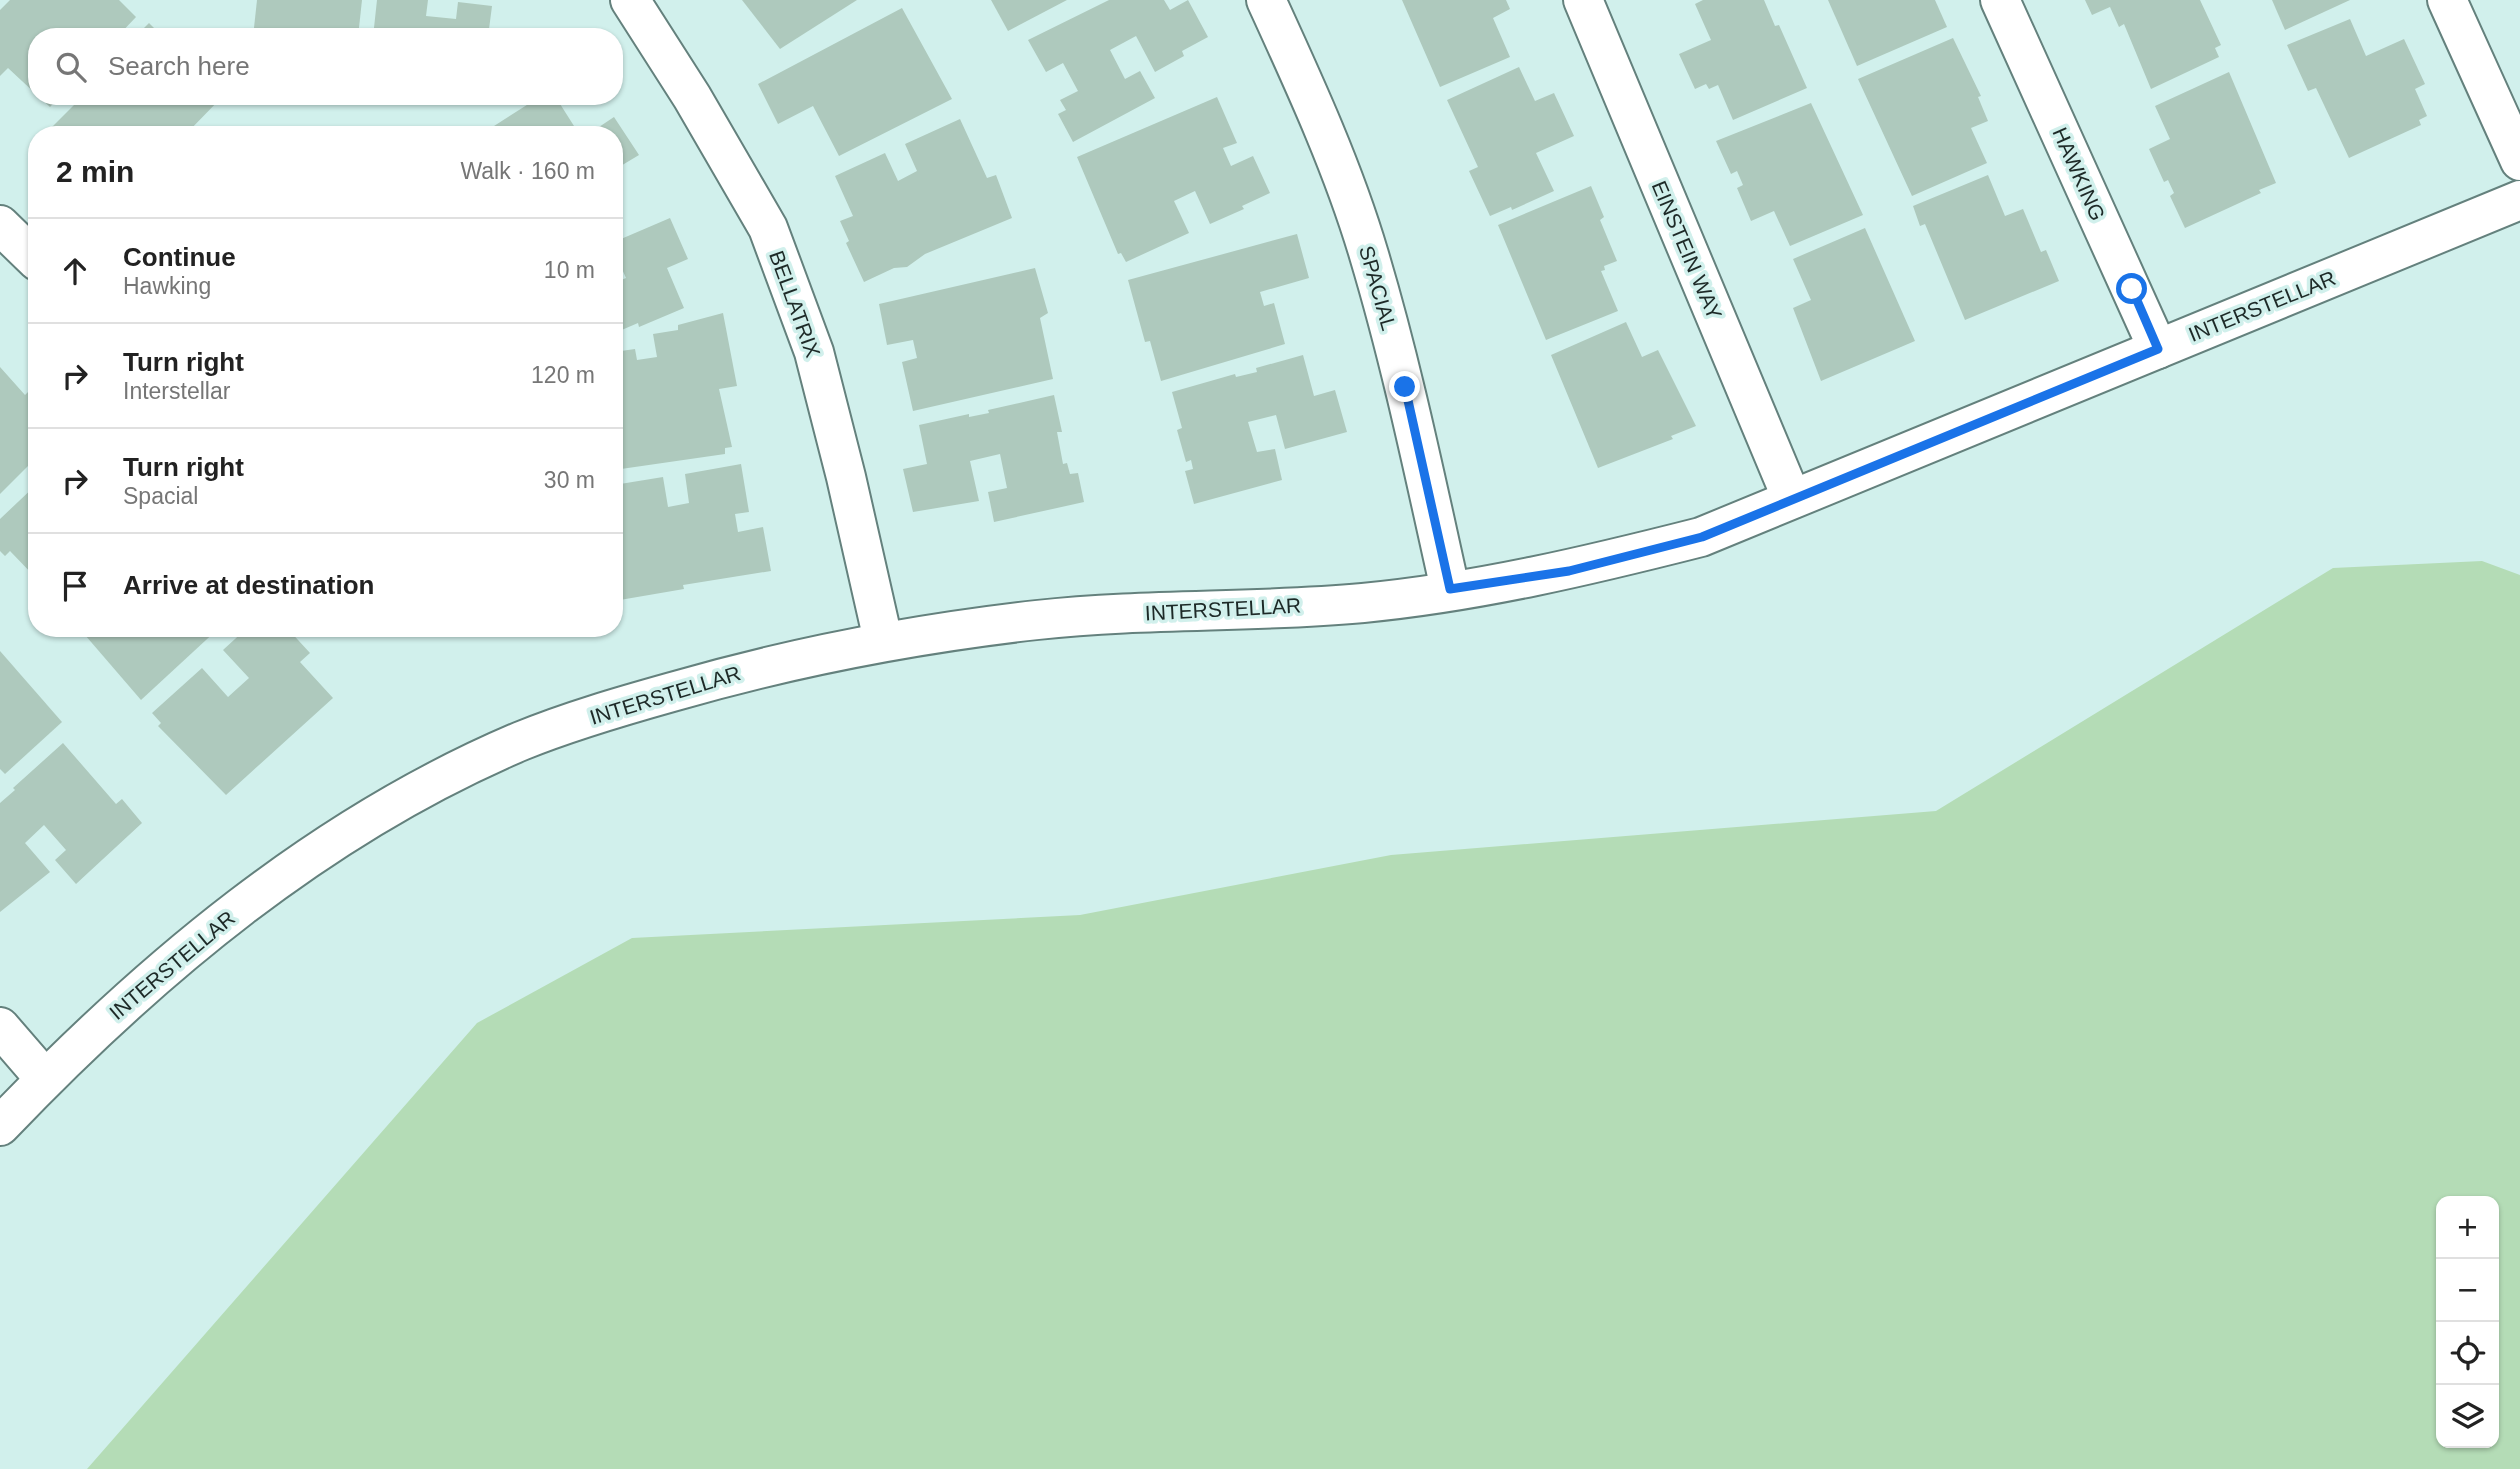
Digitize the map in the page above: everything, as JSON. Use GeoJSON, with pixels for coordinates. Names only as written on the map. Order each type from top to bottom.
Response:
{"type":"FeatureCollection","features":[{"type":"Feature","properties":{"kind":"street","name":"BELLATRIX"},"geometry":{"type":"LineString","coordinates":[[630,0],[692,97],[768,228],[814,352],[883,640]]}},
{"type":"Feature","properties":{"kind":"street","name":"SPACIAL"},"geometry":{"type":"LineString","coordinates":[[1266,0],[1320,119],[1369,253],[1405,387],[1450,589]]}},
{"type":"Feature","properties":{"kind":"street","name":"EINSTEIN WAY"},"geometry":{"type":"LineString","coordinates":[[1583,0],[1791,499]]}},
{"type":"Feature","properties":{"kind":"street","name":"HAWKING"},"geometry":{"type":"LineString","coordinates":[[2000,0],[2158,349]]}},
{"type":"Feature","properties":{"kind":"street"},"geometry":{"type":"LineString","coordinates":[[2447,0],[2520,161]]}},
{"type":"Feature","properties":{"kind":"street","name":"INTERSTELLAR"},"geometry":{"type":"LineString","coordinates":[[0,1126],[180,953],[284,875],[413,795],[522,741],[628,704],[763,666],[883,640],[1043,619],[1189,609],[1363,603],[1569,571],[1702,537],[2520,200]]}},
{"type":"Feature","properties":{"kind":"street"},"geometry":{"type":"LineString","coordinates":[[0,225],[28,252]]}},
{"type":"Feature","properties":{"kind":"street"},"geometry":{"type":"LineString","coordinates":[[0,1027],[46,1079]]}},
{"type":"Feature","properties":{"kind":"green space"},"geometry":{"type":"Polygon","coordinates":[[[2482,561],[2520,575],[2520,1469],[87,1469],[477,1023],[632,938],[1080,915],[1391,855],[1936,811],[2333,568],[2482,561]]]}},
{"type":"Feature","properties":{"kind":"building"},"geometry":{"type":"Polygon","coordinates":[[[10,0],[119,0],[136,17],[126,28],[28,28],[28,87],[8,68],[0,76],[0,10],[10,0]]]}},
{"type":"Feature","properties":{"kind":"building"},"geometry":{"type":"Polygon","coordinates":[[[257,0],[362,0],[359,28],[254,28],[257,0]]]}},
{"type":"Feature","properties":{"kind":"building"},"geometry":{"type":"Polygon","coordinates":[[[377,0],[428,0],[426,16],[456,19],[458,2],[492,6],[489,28],[374,28],[377,0]]]}},
{"type":"Feature","properties":{"kind":"building"},"geometry":{"type":"Polygon","coordinates":[[[742,0],[857,0],[780,49],[742,0]]]}},
{"type":"Feature","properties":{"kind":"building"},"geometry":{"type":"Polygon","coordinates":[[[991,0],[1067,0],[1008,31],[991,0]]]}},
{"type":"Feature","properties":{"kind":"building"},"geometry":{"type":"Polygon","coordinates":[[[1109,0],[1164,0],[1170,10],[1188,0],[1208,37],[1182,51],[1184,56],[1155,72],[1136,36],[1110,50],[1125,79],[1140,71],[1155,98],[1073,142],[1058,114],[1066,110],[1060,100],[1078,91],[1063,63],[1046,72],[1028,40],[1109,0]]]}},
{"type":"Feature","properties":{"kind":"building"},"geometry":{"type":"Polygon","coordinates":[[[1402,0],[1506,0],[1510,9],[1493,18],[1510,57],[1440,87],[1402,0]]]}},
{"type":"Feature","properties":{"kind":"building"},"geometry":{"type":"Polygon","coordinates":[[[1703,0],[1764,0],[1775,26],[1779,25],[1807,88],[1733,120],[1718,85],[1709,89],[1706,84],[1695,89],[1679,54],[1711,40],[1695,4],[1703,0]]]}},
{"type":"Feature","properties":{"kind":"building"},"geometry":{"type":"Polygon","coordinates":[[[1828,0],[1935,0],[1947,27],[1857,66],[1828,0]]]}},
{"type":"Feature","properties":{"kind":"building"},"geometry":{"type":"Polygon","coordinates":[[[2085,0],[2200,0],[2221,45],[2215,48],[2219,57],[2151,89],[2124,24],[2119,27],[2110,7],[2092,15],[2085,0]]]}},
{"type":"Feature","properties":{"kind":"building"},"geometry":{"type":"Polygon","coordinates":[[[2272,0],[2350,0],[2285,30],[2272,0]]]}},
{"type":"Feature","properties":{"kind":"building"},"geometry":{"type":"Polygon","coordinates":[[[902,8],[952,99],[839,156],[813,106],[778,124],[758,84],[902,8]]]}},
{"type":"Feature","properties":{"kind":"building"},"geometry":{"type":"Polygon","coordinates":[[[2350,19],[2366,56],[2404,39],[2425,84],[2415,89],[2427,116],[2419,120],[2421,125],[2349,158],[2316,88],[2308,91],[2287,45],[2350,19]]]}},
{"type":"Feature","properties":{"kind":"building"},"geometry":{"type":"Polygon","coordinates":[[[1953,38],[1981,96],[1978,97],[1988,121],[1971,128],[1987,163],[1912,196],[1858,79],[1953,38]]]}},
{"type":"Feature","properties":{"kind":"building"},"geometry":{"type":"Polygon","coordinates":[[[1519,67],[1535,101],[1554,93],[1574,136],[1536,153],[1554,191],[1512,210],[1511,207],[1490,216],[1469,171],[1478,167],[1447,100],[1519,67]]]}},
{"type":"Feature","properties":{"kind":"building"},"geometry":{"type":"Polygon","coordinates":[[[2229,72],[2276,183],[2259,190],[2261,193],[2185,228],[2170,196],[2174,193],[2168,180],[2164,182],[2149,149],[2170,139],[2155,106],[2229,72]]]}},
{"type":"Feature","properties":{"kind":"building"},"geometry":{"type":"Polygon","coordinates":[[[1217,97],[1237,143],[1223,148],[1231,166],[1253,156],[1270,193],[1242,206],[1244,209],[1210,224],[1195,191],[1174,201],[1189,233],[1126,262],[1121,253],[1118,254],[1077,157],[1217,97]]]}},
{"type":"Feature","properties":{"kind":"building"},"geometry":{"type":"Polygon","coordinates":[[[1811,103],[1863,215],[1790,246],[1774,211],[1751,221],[1737,188],[1743,185],[1737,171],[1731,174],[1716,141],[1811,103]]]}},
{"type":"Feature","properties":{"kind":"building"},"geometry":{"type":"Polygon","coordinates":[[[74,105],[214,105],[194,126],[53,126],[74,105]]]}},
{"type":"Feature","properties":{"kind":"building"},"geometry":{"type":"Polygon","coordinates":[[[527,105],[561,105],[574,126],[494,126],[527,105]]]}},
{"type":"Feature","properties":{"kind":"building"},"geometry":{"type":"Polygon","coordinates":[[[614,117],[620,126],[600,126],[614,117]]]}},
{"type":"Feature","properties":{"kind":"building"},"geometry":{"type":"Polygon","coordinates":[[[960,119],[987,178],[996,175],[1012,218],[925,254],[907,267],[894,268],[864,282],[846,243],[849,241],[840,221],[853,216],[835,176],[885,153],[898,181],[917,171],[905,144],[960,119]]]}},
{"type":"Feature","properties":{"kind":"building"},"geometry":{"type":"Polygon","coordinates":[[[623,131],[639,155],[623,165],[623,131]]]}},
{"type":"Feature","properties":{"kind":"building"},"geometry":{"type":"Polygon","coordinates":[[[1988,175],[2005,216],[2023,209],[2041,252],[2046,250],[2059,281],[1965,320],[1925,224],[1920,226],[1913,206],[1988,175]]]}},
{"type":"Feature","properties":{"kind":"building"},"geometry":{"type":"Polygon","coordinates":[[[1591,186],[1604,217],[1600,220],[1617,261],[1604,266],[1605,270],[1601,271],[1618,311],[1546,340],[1498,225],[1591,186]]]}},
{"type":"Feature","properties":{"kind":"building"},"geometry":{"type":"Polygon","coordinates":[[[670,218],[688,259],[667,268],[684,308],[639,327],[638,323],[623,329],[623,279],[626,278],[623,271],[623,238],[670,218]]]}},
{"type":"Feature","properties":{"kind":"building"},"geometry":{"type":"Polygon","coordinates":[[[1865,228],[1915,341],[1821,381],[1793,308],[1811,300],[1793,259],[1865,228]]]}},
{"type":"Feature","properties":{"kind":"building"},"geometry":{"type":"Polygon","coordinates":[[[1297,234],[1309,278],[1260,292],[1264,306],[1274,303],[1285,344],[1161,381],[1150,341],[1145,342],[1128,280],[1297,234]]]}},
{"type":"Feature","properties":{"kind":"building"},"geometry":{"type":"Polygon","coordinates":[[[1035,268],[1048,313],[1040,318],[1053,379],[913,411],[902,362],[917,358],[913,340],[887,345],[879,304],[1035,268]]]}},
{"type":"Feature","properties":{"kind":"building"},"geometry":{"type":"Polygon","coordinates":[[[723,313],[737,386],[719,389],[732,447],[725,448],[725,454],[623,469],[623,351],[635,349],[637,360],[657,357],[653,334],[678,330],[678,325],[723,313]]]}},
{"type":"Feature","properties":{"kind":"building"},"geometry":{"type":"Polygon","coordinates":[[[1626,322],[1642,357],[1658,350],[1696,426],[1671,436],[1673,439],[1598,468],[1551,355],[1626,322]]]}},
{"type":"Feature","properties":{"kind":"building"},"geometry":{"type":"Polygon","coordinates":[[[1303,355],[1314,396],[1335,390],[1347,432],[1285,449],[1276,415],[1248,422],[1257,452],[1275,449],[1282,480],[1194,504],[1185,471],[1193,469],[1191,460],[1186,462],[1177,430],[1182,428],[1172,392],[1235,374],[1236,377],[1257,372],[1256,368],[1303,355]]]}},
{"type":"Feature","properties":{"kind":"building"},"geometry":{"type":"Polygon","coordinates":[[[0,367],[25,395],[28,392],[28,466],[0,494],[0,367]]]}},
{"type":"Feature","properties":{"kind":"building"},"geometry":{"type":"Polygon","coordinates":[[[1054,395],[1062,432],[1057,432],[1063,464],[1067,463],[1070,474],[1078,473],[1084,502],[994,522],[988,492],[1007,488],[1000,454],[970,461],[979,501],[913,512],[903,469],[927,464],[919,425],[969,414],[969,417],[989,413],[988,410],[1054,395]]]}},
{"type":"Feature","properties":{"kind":"building"},"geometry":{"type":"Polygon","coordinates":[[[741,464],[749,512],[735,514],[738,532],[763,527],[771,571],[683,585],[684,589],[623,599],[623,484],[663,477],[668,507],[689,503],[685,474],[741,464]]]}},
{"type":"Feature","properties":{"kind":"building"},"geometry":{"type":"Polygon","coordinates":[[[28,493],[28,570],[10,551],[5,556],[0,551],[0,519],[28,493]]]}},
{"type":"Feature","properties":{"kind":"building"},"geometry":{"type":"Polygon","coordinates":[[[87,637],[209,637],[141,700],[87,637]]]}},
{"type":"Feature","properties":{"kind":"building"},"geometry":{"type":"Polygon","coordinates":[[[237,637],[295,637],[310,653],[300,662],[333,698],[226,795],[158,726],[161,723],[152,713],[202,668],[228,697],[249,678],[223,650],[237,637]]]}},
{"type":"Feature","properties":{"kind":"building"},"geometry":{"type":"Polygon","coordinates":[[[0,651],[62,722],[5,774],[0,769],[0,651]]]}},
{"type":"Feature","properties":{"kind":"building"},"geometry":{"type":"Polygon","coordinates":[[[63,743],[116,804],[122,799],[142,823],[76,884],[55,860],[66,850],[44,825],[25,843],[50,872],[0,912],[0,803],[63,743]]]}},
{"type":"Feature","properties":{"kind":"route"},"geometry":{"type":"LineString","coordinates":[[1405,387],[1450,589],[1569,571],[1702,537],[2158,349],[2132,289]]}}]}
